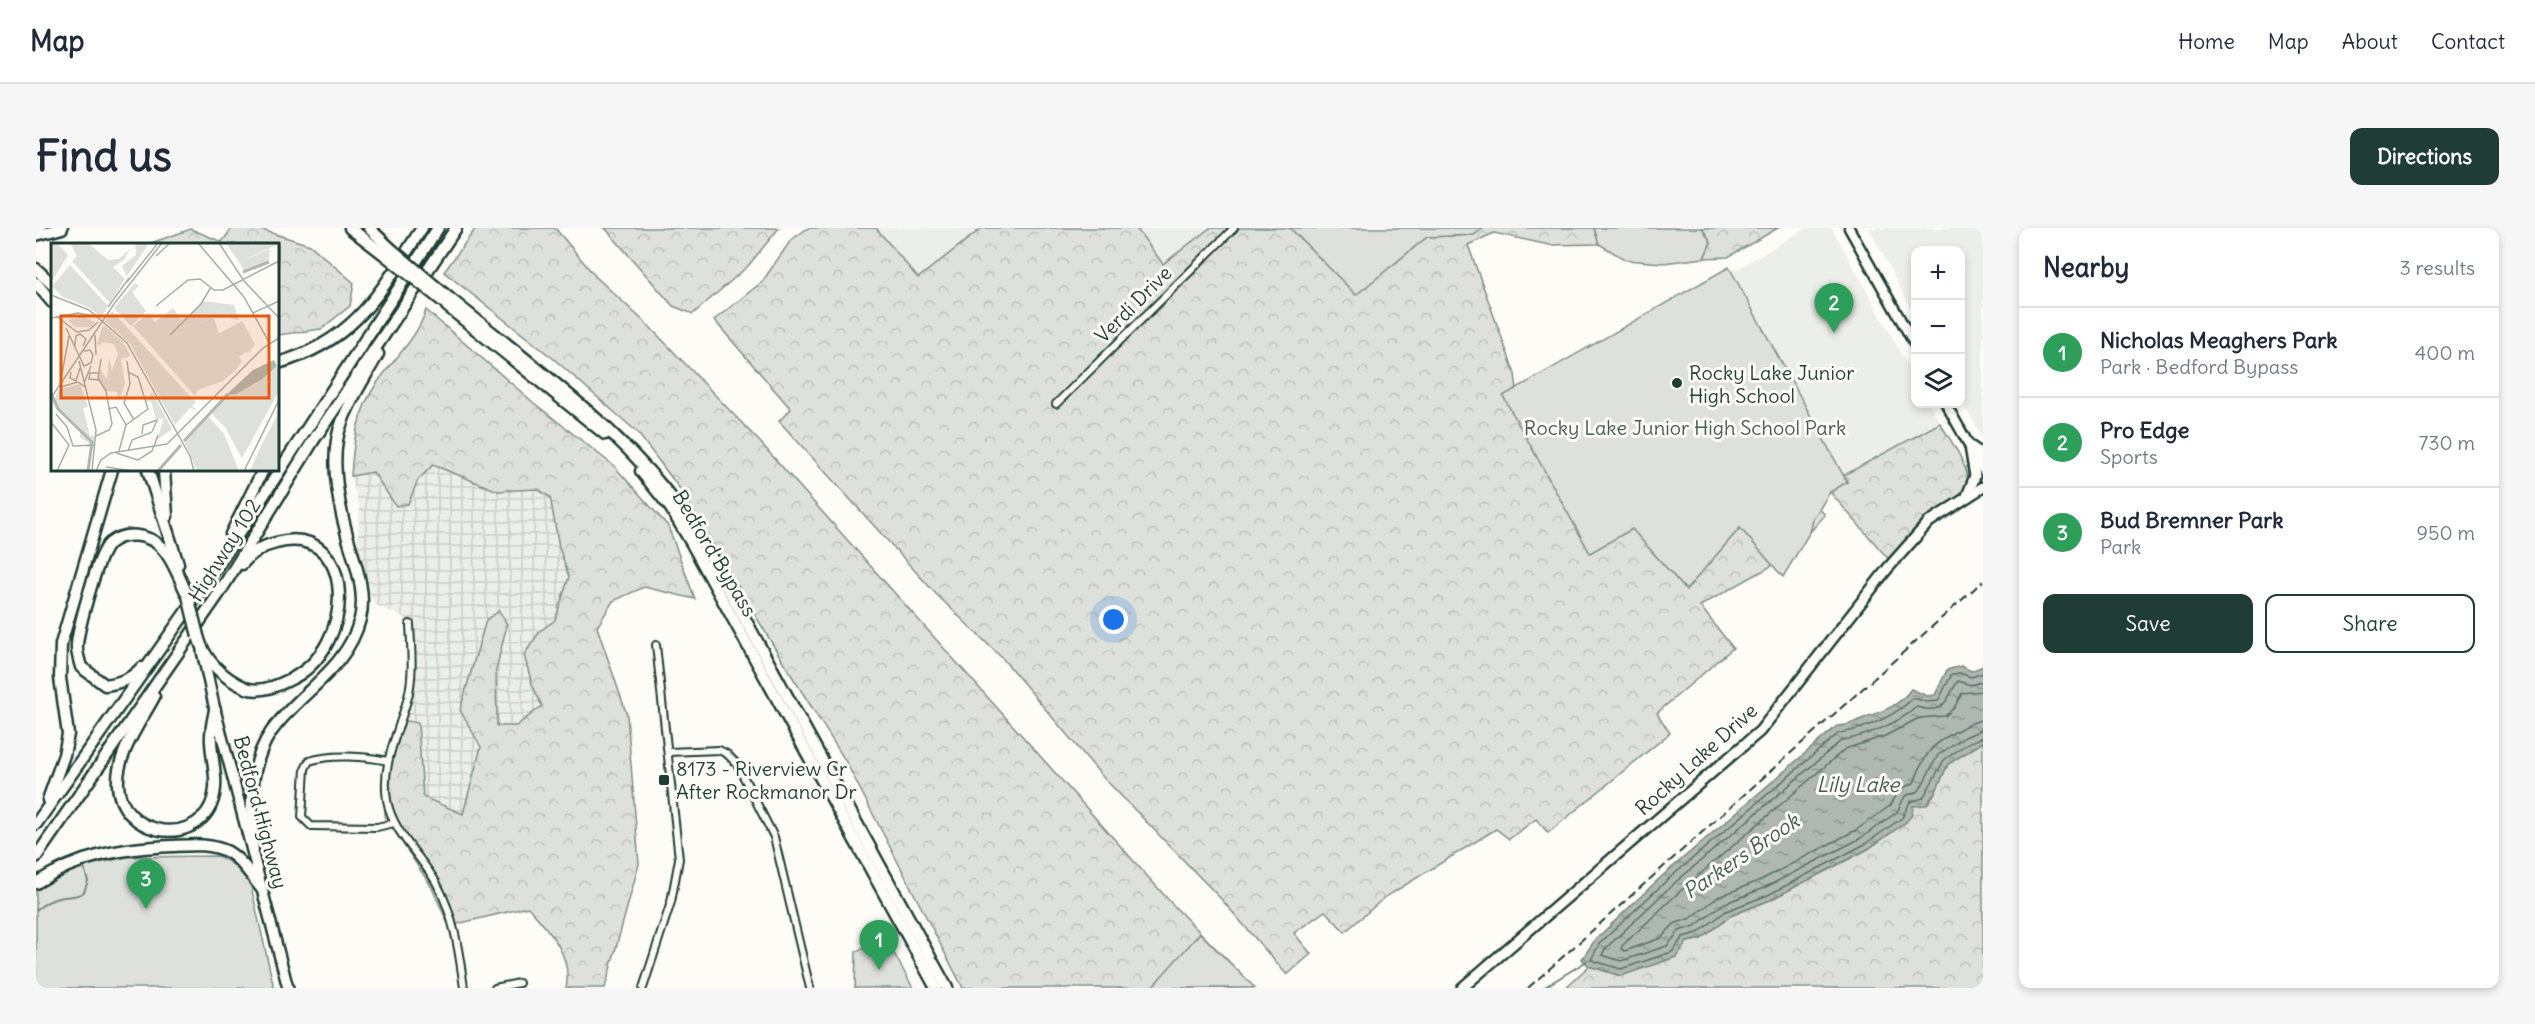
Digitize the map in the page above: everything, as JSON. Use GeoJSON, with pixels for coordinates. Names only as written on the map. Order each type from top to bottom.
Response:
{"type":"FeatureCollection","features":[{"type":"Feature","properties":{"kind":"highway"},"geometry":{"type":"LineString","coordinates":[[36,236],[62,228]]}},
{"type":"Feature","properties":{"kind":"highway","name":"Bedford Bypass"},"geometry":{"type":"LineString","coordinates":[[350,228],[388,252],[596,426],[640,469],[670,507],[804,745],[936,988]]}},
{"type":"Feature","properties":{"kind":"highway","name":"Bedford Bypass"},"geometry":{"type":"LineString","coordinates":[[369,228],[388,252]]}},
{"type":"Feature","properties":{"kind":"highway"},"geometry":{"type":"LineString","coordinates":[[279,363],[300,357],[324,345],[350,326],[368,306],[422,228]]}},
{"type":"Feature","properties":{"kind":"highway","name":"Highway 102"},"geometry":{"type":"LineString","coordinates":[[37,823],[207,582],[438,228]]}},
{"type":"Feature","properties":{"kind":"highway","name":"Highway 102"},"geometry":{"type":"LineString","coordinates":[[36,857],[206,612],[312,441],[456,228]]}},
{"type":"Feature","properties":{"kind":"highway"},"geometry":{"type":"LineString","coordinates":[[36,268],[51,283]]}},
{"type":"Feature","properties":{"kind":"highway"},"geometry":{"type":"LineString","coordinates":[[36,277],[51,293]]}},
{"type":"Feature","properties":{"kind":"highway"},"geometry":{"type":"LineString","coordinates":[[36,283],[51,301]]}},
{"type":"Feature","properties":{"kind":"highway"},"geometry":{"type":"LineString","coordinates":[[253,852],[252,786],[258,759],[271,733],[340,659],[353,640],[361,616],[361,592],[346,532],[336,445],[345,414],[413,291]]}},
{"type":"Feature","properties":{"kind":"highway","name":"Bedford Bypass"},"geometry":{"type":"LineString","coordinates":[[447,301],[598,419],[639,457],[679,504],[707,550],[947,988]]}},
{"type":"Feature","properties":{"kind":"highway"},"geometry":{"type":"LineString","coordinates":[[37,823],[64,755],[68,734],[60,678],[61,644],[112,471]]}},
{"type":"Feature","properties":{"kind":"highway"},"geometry":{"type":"LineString","coordinates":[[148,471],[188,596],[199,641],[213,665],[229,681],[252,690],[275,687],[296,677],[315,662],[333,636],[340,614],[339,585],[328,558],[310,543],[288,539],[265,546],[249,556],[206,612]]}},
{"type":"Feature","properties":{"kind":"highway"},"geometry":{"type":"LineString","coordinates":[[152,471],[168,535]]}},
{"type":"Feature","properties":{"kind":"highway"},"geometry":{"type":"LineString","coordinates":[[164,471],[168,535]]}},
{"type":"Feature","properties":{"kind":"highway"},"geometry":{"type":"LineString","coordinates":[[207,582],[262,471]]}},
{"type":"Feature","properties":{"kind":"highway"},"geometry":{"type":"LineString","coordinates":[[184,616],[134,676],[120,683],[105,685],[81,667],[76,646],[84,610],[102,555],[110,543],[124,537],[140,535],[152,539],[164,548],[188,596]]}},
{"type":"Feature","properties":{"kind":"highway"},"geometry":{"type":"LineString","coordinates":[[175,658],[119,763],[117,786],[123,807],[136,821],[154,830],[178,830],[195,821],[210,807],[216,786],[211,741],[214,710]]}},
{"type":"Feature","properties":{"kind":"highway"},"geometry":{"type":"LineString","coordinates":[[36,883],[61,867],[93,855],[128,848],[196,845],[215,847],[228,852],[262,889]]}},
{"type":"Feature","properties":{"kind":"main road"},"geometry":{"type":"LineString","coordinates":[[1849,228],[1911,339]]}},
{"type":"Feature","properties":{"kind":"main road"},"geometry":{"type":"LineString","coordinates":[[1948,408],[1983,470]]}},
{"type":"Feature","properties":{"kind":"main road"},"geometry":{"type":"LineString","coordinates":[[1970,446],[1983,455]]}},
{"type":"Feature","properties":{"kind":"main road"},"geometry":{"type":"LineString","coordinates":[[1967,496],[1975,476],[1970,446]]}},
{"type":"Feature","properties":{"kind":"main road","name":"Rocky Lake Drive"},"geometry":{"type":"LineString","coordinates":[[1462,988],[1760,731],[1888,568],[1929,522],[1983,487]]}},
{"type":"Feature","properties":{"kind":"main road","name":"Bedford Highway"},"geometry":{"type":"LineString","coordinates":[[199,641],[214,710],[288,988]]}},
{"type":"Feature","properties":{"kind":"street","name":"Verdi Drive"},"geometry":{"type":"LineString","coordinates":[[1056,404],[1234,228]]}},
{"type":"Feature","properties":{"kind":"street"},"geometry":{"type":"LineString","coordinates":[[410,624],[411,678],[388,761],[387,800],[394,823],[423,863],[446,903],[458,948],[464,988]]}},
{"type":"Feature","properties":{"kind":"street"},"geometry":{"type":"LineString","coordinates":[[643,988],[678,876],[678,829],[656,645]]}},
{"type":"Feature","properties":{"kind":"street"},"geometry":{"type":"LineString","coordinates":[[668,752],[719,750],[737,764],[774,837],[810,988]]}},
{"type":"Feature","properties":{"kind":"street"},"geometry":{"type":"LineString","coordinates":[[388,761],[366,758],[317,758],[309,761],[305,769],[302,817],[304,822],[311,826],[377,827],[394,823]]}},
{"type":"Feature","properties":{"kind":"street"},"geometry":{"type":"LineString","coordinates":[[495,988],[519,983]]}},
{"type":"Feature","properties":{"kind":"shaded area"},"geometry":{"type":"Polygon","coordinates":[[[876,228],[982,228],[918,278],[876,228]]]}},
{"type":"Feature","properties":{"kind":"shaded area"},"geometry":{"type":"Polygon","coordinates":[[[1136,228],[1210,228],[1163,264],[1136,228]]]}},
{"type":"Feature","properties":{"kind":"shaded area"},"geometry":{"type":"Polygon","coordinates":[[[1807,228],[1832,228],[1911,372],[1911,408],[1931,408],[1940,423],[1844,475],[1847,482],[1830,492],[1819,509],[1517,390],[1729,267],[1732,272],[1807,228]]]}},
{"type":"Feature","properties":{"kind":"shaded area"},"geometry":{"type":"Polygon","coordinates":[[[1869,228],[1983,228],[1983,439],[1965,406],[1965,246],[1911,246],[1911,309],[1869,228]]]}},
{"type":"Feature","properties":{"kind":"shaded area"},"geometry":{"type":"Polygon","coordinates":[[[433,465],[498,491],[537,489],[550,497],[559,547],[569,577],[555,620],[540,631],[532,684],[542,706],[516,726],[497,726],[496,670],[507,624],[470,679],[460,710],[481,747],[463,814],[423,797],[418,723],[398,719],[407,684],[407,619],[374,604],[365,583],[357,545],[360,509],[351,476],[373,471],[379,481],[408,504],[418,480],[433,465]]]}},
{"type":"Feature","properties":{"kind":"green space"},"geometry":{"type":"Polygon","coordinates":[[[232,228],[256,228],[310,245],[354,283],[350,306],[321,329],[279,335],[279,243],[151,243],[191,229],[222,242],[232,228]]]}},
{"type":"Feature","properties":{"kind":"green space"},"geometry":{"type":"Polygon","coordinates":[[[476,228],[555,228],[596,277],[649,326],[759,441],[1173,905],[1243,976],[1238,988],[963,988],[845,760],[785,665],[680,489],[637,432],[555,360],[444,272],[476,228]]]}},
{"type":"Feature","properties":{"kind":"green space"},"geometry":{"type":"Polygon","coordinates":[[[605,228],[779,228],[748,266],[693,314],[673,306],[605,228]]]}},
{"type":"Feature","properties":{"kind":"green space"},"geometry":{"type":"Polygon","coordinates":[[[808,228],[876,228],[918,278],[982,228],[1136,228],[1163,264],[1210,228],[1290,228],[1356,294],[1427,237],[1474,235],[1483,228],[1594,228],[1599,244],[1549,245],[1494,233],[1468,245],[1515,374],[1517,390],[1762,443],[1825,515],[1789,556],[1700,606],[1733,648],[1657,713],[1670,733],[1548,833],[1536,819],[1509,839],[1496,829],[1384,898],[1345,932],[1325,911],[1294,933],[1311,954],[1287,975],[1222,900],[1102,776],[1003,659],[936,594],[779,421],[791,409],[714,320],[762,282],[791,240],[808,228]]]}},
{"type":"Feature","properties":{"kind":"green space"},"geometry":{"type":"Polygon","coordinates":[[[1290,228],[1483,228],[1474,235],[1427,237],[1356,295],[1290,228]]]}},
{"type":"Feature","properties":{"kind":"green space"},"geometry":{"type":"Polygon","coordinates":[[[1594,228],[1702,228],[1711,242],[1704,258],[1663,263],[1626,260],[1599,244],[1594,228]]]}},
{"type":"Feature","properties":{"kind":"green space"},"geometry":{"type":"Polygon","coordinates":[[[1702,228],[1778,228],[1728,257],[1704,258],[1711,242],[1702,228]]]}},
{"type":"Feature","properties":{"kind":"green space","name":"Rocky Lake Junior High School Park"},"geometry":{"type":"Polygon","coordinates":[[[1729,267],[1847,482],[1830,492],[1813,519],[1811,530],[1783,577],[1740,528],[1686,590],[1632,529],[1590,553],[1503,396],[1729,267]]]}},
{"type":"Feature","properties":{"kind":"green space"},"geometry":{"type":"Polygon","coordinates":[[[426,310],[534,403],[614,466],[668,526],[695,599],[644,587],[613,601],[597,627],[627,715],[639,864],[605,988],[566,988],[566,965],[562,954],[551,934],[528,907],[449,926],[431,886],[385,817],[384,769],[398,719],[418,723],[423,797],[463,814],[481,747],[460,710],[486,620],[499,611],[507,624],[496,670],[497,726],[516,726],[542,706],[532,684],[524,655],[540,631],[555,620],[569,577],[559,547],[550,497],[537,489],[498,491],[433,465],[418,480],[408,504],[396,506],[373,472],[351,476],[355,440],[365,405],[377,383],[417,330],[426,310]]]}},
{"type":"Feature","properties":{"kind":"green space"},"geometry":{"type":"Polygon","coordinates":[[[1940,423],[1963,463],[1969,488],[1891,562],[1830,492],[1847,482],[1844,475],[1940,423]]]}},
{"type":"Feature","properties":{"kind":"green space"},"geometry":{"type":"Polygon","coordinates":[[[1983,742],[1983,988],[1565,988],[1589,966],[1621,976],[1687,942],[1701,939],[1730,916],[1770,900],[1868,849],[1906,822],[1913,806],[1935,793],[1948,764],[1983,742]]]}},
{"type":"Feature","properties":{"kind":"green space"},"geometry":{"type":"Polygon","coordinates":[[[218,856],[235,865],[250,882],[274,988],[36,988],[36,890],[40,886],[70,869],[128,857],[218,856]]]}},
{"type":"Feature","properties":{"kind":"green space"},"geometry":{"type":"Polygon","coordinates":[[[1200,933],[1255,988],[1151,988],[1200,933]]]}},
{"type":"Feature","properties":{"kind":"green space"},"geometry":{"type":"Polygon","coordinates":[[[885,937],[913,988],[855,988],[856,952],[885,937]]]}},
{"type":"Feature","properties":{"kind":"water","name":"Lily Lake"},"geometry":{"type":"Polygon","coordinates":[[[1961,666],[1971,671],[1983,666],[1983,742],[1948,764],[1935,793],[1926,805],[1913,806],[1912,815],[1906,822],[1868,849],[1770,900],[1730,916],[1701,939],[1687,942],[1676,957],[1621,976],[1589,966],[1582,959],[1595,940],[1661,877],[1837,726],[1843,726],[1888,709],[1906,696],[1911,689],[1927,696],[1935,695],[1947,670],[1961,666]]]}},
{"type":"Feature","properties":{"kind":"waterway"},"geometry":{"type":"LineString","coordinates":[[36,910],[52,900],[76,896],[84,892],[88,881],[84,868]]}},
{"type":"Feature","properties":{"kind":"waterway","name":"Parkers Brook"},"geometry":{"type":"LineString","coordinates":[[1543,988],[1587,961]]}},
{"type":"Feature","properties":{"kind":"railway"},"geometry":{"type":"LineString","coordinates":[[1528,988],[1983,581]]}},
{"type":"Feature","properties":{"kind":"place","name":"Pro Edge"},"geometry":{"type":"Point","coordinates":[1834,333]}},
{"type":"Feature","properties":{"kind":"place","name":"Rocky Lake Junior High School"},"geometry":{"type":"Point","coordinates":[1677,383]}},
{"type":"Feature","properties":{"kind":"place","name":"8173 - Riverview Cr After Rockmanor Dr"},"geometry":{"type":"Point","coordinates":[664,780]}},
{"type":"Feature","properties":{"kind":"place","name":"Bud Bremner Park"},"geometry":{"type":"Point","coordinates":[146,909]}},
{"type":"Feature","properties":{"kind":"place","name":"Nicholas Meaghers Park"},"geometry":{"type":"Point","coordinates":[879,970]}}]}
